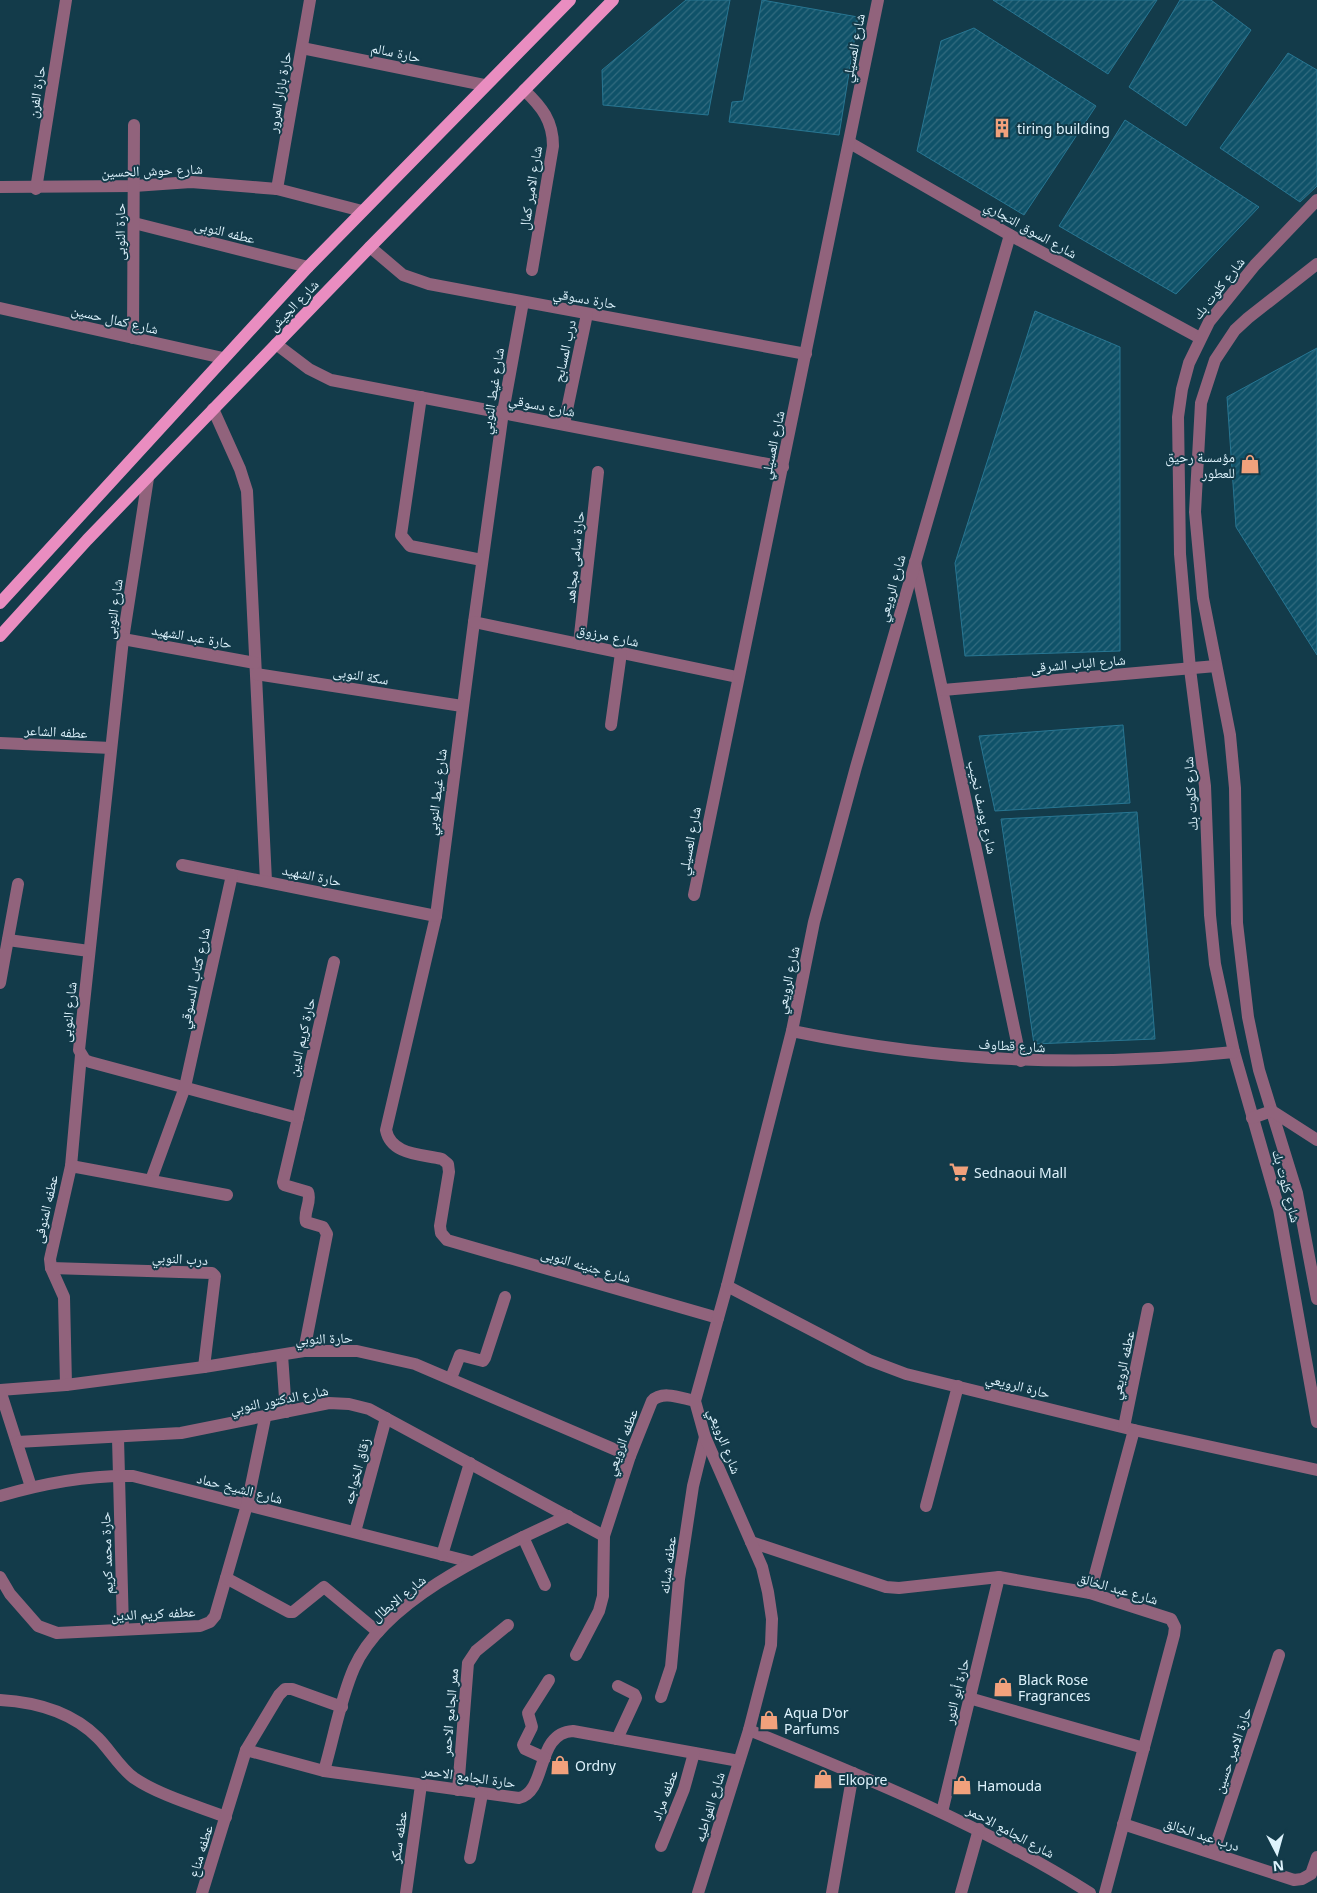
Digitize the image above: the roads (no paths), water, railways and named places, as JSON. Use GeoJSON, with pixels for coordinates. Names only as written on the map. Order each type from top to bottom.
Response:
{"type":"FeatureCollection","features":[{"type":"Feature","properties":{"kind":"main road","name":"شارع الجيش"},"geometry":{"type":"LineString","coordinates":[[0,603],[308,267],[484,85],[570,0]]}},
{"type":"Feature","properties":{"kind":"main road","name":"شارع الجيش"},"geometry":{"type":"LineString","coordinates":[[0,636],[87,540],[213,409],[613,0]]}},
{"type":"Feature","properties":{"kind":"street","name":"حارة الفرن"},"geometry":{"type":"LineString","coordinates":[[36,189],[66,0]]}},
{"type":"Feature","properties":{"kind":"street","name":"حارة بازار المرور"},"geometry":{"type":"LineString","coordinates":[[276,189],[310,0]]}},
{"type":"Feature","properties":{"kind":"street","name":"شارع العسيلي"},"geometry":{"type":"LineString","coordinates":[[694,895],[737,677],[783,467],[878,0]]}},
{"type":"Feature","properties":{"kind":"street","name":"حارة سالم"},"geometry":{"type":"LineString","coordinates":[[302,48],[484,85]]}},
{"type":"Feature","properties":{"kind":"street","name":"شارع الامير كمال"},"geometry":{"type":"LineString","coordinates":[[524,90],[543,109],[553,133],[553,146],[532,270]]}},
{"type":"Feature","properties":{"kind":"street","name":"حارة النوبى"},"geometry":{"type":"LineString","coordinates":[[134,125],[134,338]]}},
{"type":"Feature","properties":{"kind":"street","name":"شارع السوق التجاري"},"geometry":{"type":"LineString","coordinates":[[850,144],[1010,235],[1200,338]]}},
{"type":"Feature","properties":{"kind":"street","name":"شارع حوش الحسين"},"geometry":{"type":"LineString","coordinates":[[0,188],[36,189],[134,186],[191,182],[276,189],[362,211]]}},
{"type":"Feature","properties":{"kind":"street","name":"شارع كلوت بك"},"geometry":{"type":"LineString","coordinates":[[1317,200],[1254,265],[1220,308],[1200,338],[1184,381],[1178,417],[1180,554],[1190,668],[1205,786],[1210,915],[1215,964],[1223,1012],[1281,1218],[1317,1422]]}},
{"type":"Feature","properties":{"kind":"street","name":"عطفه النوبى"},"geometry":{"type":"LineString","coordinates":[[134,223],[308,267]]}},
{"type":"Feature","properties":{"kind":"street","name":"شارع الرويعي"},"geometry":{"type":"LineString","coordinates":[[749,1730],[771,1646],[772,1619],[768,1592],[751,1542],[705,1437],[695,1401],[727,1286],[792,1031],[814,922],[915,560],[1010,235]]}},
{"type":"Feature","properties":{"kind":"street","name":"حارة دسوقي"},"geometry":{"type":"LineString","coordinates":[[370,247],[403,275],[429,284],[806,354]]}},
{"type":"Feature","properties":{"kind":"street","name":"شارع كلوت بك"},"geometry":{"type":"LineString","coordinates":[[1317,264],[1235,330],[1215,360],[1201,403],[1195,512],[1203,598],[1230,735],[1235,788],[1237,923],[1248,1017],[1259,1070],[1297,1193],[1317,1299]]}},
{"type":"Feature","properties":{"kind":"street","name":"شارع غيط النوبي"},"geometry":{"type":"LineString","coordinates":[[447,1240],[441,1233],[440,1226],[449,1172],[448,1164],[442,1159],[396,1148],[388,1140],[386,1130],[436,916],[482,560],[503,412],[523,302]]}},
{"type":"Feature","properties":{"kind":"street","name":"شارع كمال حسين"},"geometry":{"type":"LineString","coordinates":[[0,308],[223,358]]}},
{"type":"Feature","properties":{"kind":"street","name":"درب المسابح"},"geometry":{"type":"LineString","coordinates":[[564,424],[587,314]]}},
{"type":"Feature","properties":{"kind":"street","name":"شارع دسوقي"},"geometry":{"type":"LineString","coordinates":[[276,344],[309,369],[331,380],[783,467]]}},
{"type":"Feature","properties":{"kind":"street"},"geometry":{"type":"LineString","coordinates":[[421,397],[401,535],[410,546],[482,560]]}},
{"type":"Feature","properties":{"kind":"street"},"geometry":{"type":"LineString","coordinates":[[213,409],[240,468],[247,491],[266,881]]}},
{"type":"Feature","properties":{"kind":"street","name":"حارة سامى مجاهد"},"geometry":{"type":"LineString","coordinates":[[579,644],[598,472]]}},
{"type":"Feature","properties":{"kind":"street","name":"شارع النوبى"},"geometry":{"type":"LineString","coordinates":[[148,478],[123,639],[79,1050],[81,1055],[90,1062],[298,1118]]}},
{"type":"Feature","properties":{"kind":"street","name":"شارع يوسف نجيب"},"geometry":{"type":"LineString","coordinates":[[915,560],[1021,1062]]}},
{"type":"Feature","properties":{"kind":"street","name":"شارع مرزوق"},"geometry":{"type":"LineString","coordinates":[[474,622],[737,677]]}},
{"type":"Feature","properties":{"kind":"street","name":"حارة عبد الشهيد"},"geometry":{"type":"LineString","coordinates":[[123,639],[256,668]]}},
{"type":"Feature","properties":{"kind":"street"},"geometry":{"type":"LineString","coordinates":[[611,725],[622,653]]}},
{"type":"Feature","properties":{"kind":"street","name":"شارع الباب الشرقى"},"geometry":{"type":"LineString","coordinates":[[943,690],[1216,666]]}},
{"type":"Feature","properties":{"kind":"street","name":"سكة النوبى"},"geometry":{"type":"LineString","coordinates":[[256,668],[462,706]]}},
{"type":"Feature","properties":{"kind":"street","name":"عطفه الشاعر"},"geometry":{"type":"LineString","coordinates":[[0,743],[111,748]]}},
{"type":"Feature","properties":{"kind":"street","name":"حارة الشهيد"},"geometry":{"type":"LineString","coordinates":[[182,865],[436,916]]}},
{"type":"Feature","properties":{"kind":"street","name":"شارع كتاب الدسوقي"},"geometry":{"type":"LineString","coordinates":[[151,1180],[185,1087],[232,874]]}},
{"type":"Feature","properties":{"kind":"street"},"geometry":{"type":"LineString","coordinates":[[0,983],[18,884]]}},
{"type":"Feature","properties":{"kind":"street"},"geometry":{"type":"LineString","coordinates":[[8,940],[89,951]]}},
{"type":"Feature","properties":{"kind":"street","name":"حارة كريم الدين"},"geometry":{"type":"LineString","coordinates":[[298,1118],[334,962]]}},
{"type":"Feature","properties":{"kind":"street","name":"شارع قطاوف"},"geometry":{"type":"LineString","coordinates":[[792,1031],[906,1052],[1021,1062],[1128,1061],[1234,1052]]}},
{"type":"Feature","properties":{"kind":"street"},"geometry":{"type":"LineString","coordinates":[[71,1166],[81,1055]]}},
{"type":"Feature","properties":{"kind":"street"},"geometry":{"type":"LineString","coordinates":[[1252,1118],[1272,1111],[1317,1140]]}},
{"type":"Feature","properties":{"kind":"street"},"geometry":{"type":"LineString","coordinates":[[298,1118],[283,1182],[284,1185],[308,1192],[310,1196],[305,1218],[306,1222],[323,1227],[327,1234],[304,1351]]}},
{"type":"Feature","properties":{"kind":"street","name":"عطفه المنوفى"},"geometry":{"type":"LineString","coordinates":[[66,1385],[64,1297],[51,1268],[51,1249],[71,1166],[227,1195]]}},
{"type":"Feature","properties":{"kind":"street","name":"شارع جنينه النوبى"},"geometry":{"type":"LineString","coordinates":[[447,1240],[718,1318]]}},
{"type":"Feature","properties":{"kind":"street","name":"درب النوبي"},"geometry":{"type":"LineString","coordinates":[[51,1268],[212,1273],[215,1276],[204,1367]]}},
{"type":"Feature","properties":{"kind":"street","name":"حارة الرويعي"},"geometry":{"type":"LineString","coordinates":[[727,1286],[870,1360],[906,1374],[1129,1428],[1317,1470]]}},
{"type":"Feature","properties":{"kind":"street"},"geometry":{"type":"LineString","coordinates":[[451,1378],[460,1355],[483,1361],[485,1358],[505,1297]]}},
{"type":"Feature","properties":{"kind":"street","name":"عطفه الرويعي"},"geometry":{"type":"LineString","coordinates":[[1090,1593],[1129,1428],[1148,1309]]}},
{"type":"Feature","properties":{"kind":"street","name":"حارة النوبي"},"geometry":{"type":"LineString","coordinates":[[0,1390],[66,1385],[204,1367],[304,1351],[357,1351],[415,1364],[630,1456]]}},
{"type":"Feature","properties":{"kind":"street"},"geometry":{"type":"LineString","coordinates":[[282,1355],[286,1412]]}},
{"type":"Feature","properties":{"kind":"street"},"geometry":{"type":"LineString","coordinates":[[926,1506],[958,1386]]}},
{"type":"Feature","properties":{"kind":"street"},"geometry":{"type":"LineString","coordinates":[[0,1390],[31,1487]]}},
{"type":"Feature","properties":{"kind":"street","name":"عطفه الرويعي"},"geometry":{"type":"LineString","coordinates":[[576,1655],[599,1611],[603,1596],[604,1536],[630,1456],[652,1401],[656,1396],[663,1395],[695,1401]]}},
{"type":"Feature","properties":{"kind":"street","name":"شارع الدكتور النوبي"},"geometry":{"type":"LineString","coordinates":[[18,1442],[118,1438],[181,1433],[265,1418],[329,1403],[349,1404],[369,1409],[604,1536]]}},
{"type":"Feature","properties":{"kind":"street","name":"عطفه كريم الدين"},"geometry":{"type":"LineString","coordinates":[[0,1577],[10,1594],[38,1626],[57,1633],[200,1626],[210,1622],[215,1616],[247,1505],[265,1418]]}},
{"type":"Feature","properties":{"kind":"street","name":"زقاق الخواجه"},"geometry":{"type":"LineString","coordinates":[[355,1532],[386,1418]]}},
{"type":"Feature","properties":{"kind":"street","name":"عطفه شبانه"},"geometry":{"type":"LineString","coordinates":[[661,1697],[671,1667],[680,1570],[693,1486],[705,1437]]}},
{"type":"Feature","properties":{"kind":"street","name":"حارة محمد كريم"},"geometry":{"type":"LineString","coordinates":[[118,1438],[123,1629]]}},
{"type":"Feature","properties":{"kind":"street"},"geometry":{"type":"LineString","coordinates":[[442,1555],[470,1463]]}},
{"type":"Feature","properties":{"kind":"street","name":"شارع الشيخ حماد"},"geometry":{"type":"LineString","coordinates":[[0,1496],[31,1487],[75,1478],[133,1476],[471,1562]]}},
{"type":"Feature","properties":{"kind":"street","name":"شارع الابطال"},"geometry":{"type":"LineString","coordinates":[[324,1771],[354,1668],[366,1646],[378,1632],[402,1610],[471,1562],[568,1516]]}},
{"type":"Feature","properties":{"kind":"street"},"geometry":{"type":"LineString","coordinates":[[523,1537],[545,1585]]}},
{"type":"Feature","properties":{"kind":"street","name":"شارع عبد الخالق"},"geometry":{"type":"LineString","coordinates":[[751,1542],[886,1587],[899,1588],[998,1577],[1090,1593],[1171,1619],[1175,1627],[1105,1893]]}},
{"type":"Feature","properties":{"kind":"street","name":"حارة أبو النور"},"geometry":{"type":"LineString","coordinates":[[942,1812],[998,1577]]}},
{"type":"Feature","properties":{"kind":"street"},"geometry":{"type":"LineString","coordinates":[[226,1578],[289,1612],[293,1612],[324,1587],[378,1632]]}},
{"type":"Feature","properties":{"kind":"street","name":"ممر الجامع الاحمر"},"geometry":{"type":"LineString","coordinates":[[458,1790],[468,1663],[476,1651],[508,1625]]}},
{"type":"Feature","properties":{"kind":"street","name":"حارة الامير حسين"},"geometry":{"type":"LineString","coordinates":[[1213,1853],[1279,1656]]}},
{"type":"Feature","properties":{"kind":"street"},"geometry":{"type":"LineString","coordinates":[[545,1758],[525,1749],[523,1745],[532,1726],[528,1713],[549,1680]]}},
{"type":"Feature","properties":{"kind":"street"},"geometry":{"type":"LineString","coordinates":[[617,1739],[636,1698],[634,1694],[618,1686]]}},
{"type":"Feature","properties":{"kind":"street","name":"عطفه مناع"},"geometry":{"type":"LineString","coordinates":[[202,1893],[246,1750],[279,1694],[285,1690],[292,1689],[342,1707]]}},
{"type":"Feature","properties":{"kind":"street"},"geometry":{"type":"LineString","coordinates":[[969,1698],[1144,1748]]}},
{"type":"Feature","properties":{"kind":"street"},"geometry":{"type":"LineString","coordinates":[[0,1700],[20,1701],[48,1708],[74,1720],[96,1737],[133,1777],[226,1817]]}},
{"type":"Feature","properties":{"kind":"street","name":"شارع الفواطيه"},"geometry":{"type":"LineString","coordinates":[[698,1893],[749,1730]]}},
{"type":"Feature","properties":{"kind":"street","name":"شارع الجامع الاحمر"},"geometry":{"type":"LineString","coordinates":[[749,1730],[853,1773],[979,1829],[1035,1858],[1090,1893]]}},
{"type":"Feature","properties":{"kind":"street","name":"حارة الجامع الاحمر"},"geometry":{"type":"LineString","coordinates":[[246,1750],[324,1771],[519,1798],[525,1797],[530,1792],[553,1738],[563,1732],[573,1731],[739,1761]]}},
{"type":"Feature","properties":{"kind":"street","name":"عطفه مراد"},"geometry":{"type":"LineString","coordinates":[[661,1846],[684,1789],[694,1753]]}},
{"type":"Feature","properties":{"kind":"street"},"geometry":{"type":"LineString","coordinates":[[832,1893],[853,1773]]}},
{"type":"Feature","properties":{"kind":"street","name":"عطفه سكر"},"geometry":{"type":"LineString","coordinates":[[406,1893],[421,1785]]}},
{"type":"Feature","properties":{"kind":"street"},"geometry":{"type":"LineString","coordinates":[[470,1858],[482,1794]]}},
{"type":"Feature","properties":{"kind":"street","name":"درب عبد الخالق"},"geometry":{"type":"LineString","coordinates":[[1123,1824],[1294,1880],[1302,1879],[1311,1874],[1317,1857]]}},
{"type":"Feature","properties":{"kind":"street"},"geometry":{"type":"LineString","coordinates":[[961,1893],[979,1829]]}},
{"type":"Feature","properties":{"kind":"place","name":"tiring building"},"geometry":{"type":"Point","coordinates":[1002,128]}},
{"type":"Feature","properties":{"kind":"place","name":"مؤسسة رحيق للعطور"},"geometry":{"type":"Point","coordinates":[1250,464]}},
{"type":"Feature","properties":{"kind":"place","name":"Sednaoui Mall"},"geometry":{"type":"Point","coordinates":[959,1172]}},
{"type":"Feature","properties":{"kind":"place","name":"Black Rose Fragrances"},"geometry":{"type":"Point","coordinates":[1003,1687]}},
{"type":"Feature","properties":{"kind":"place","name":"Aqua D'or Parfums"},"geometry":{"type":"Point","coordinates":[769,1720]}},
{"type":"Feature","properties":{"kind":"place","name":"Ordny"},"geometry":{"type":"Point","coordinates":[560,1765]}},
{"type":"Feature","properties":{"kind":"place","name":"Elkopre"},"geometry":{"type":"Point","coordinates":[823,1779]}},
{"type":"Feature","properties":{"kind":"place","name":"Hamouda"},"geometry":{"type":"Point","coordinates":[962,1785]}}]}
